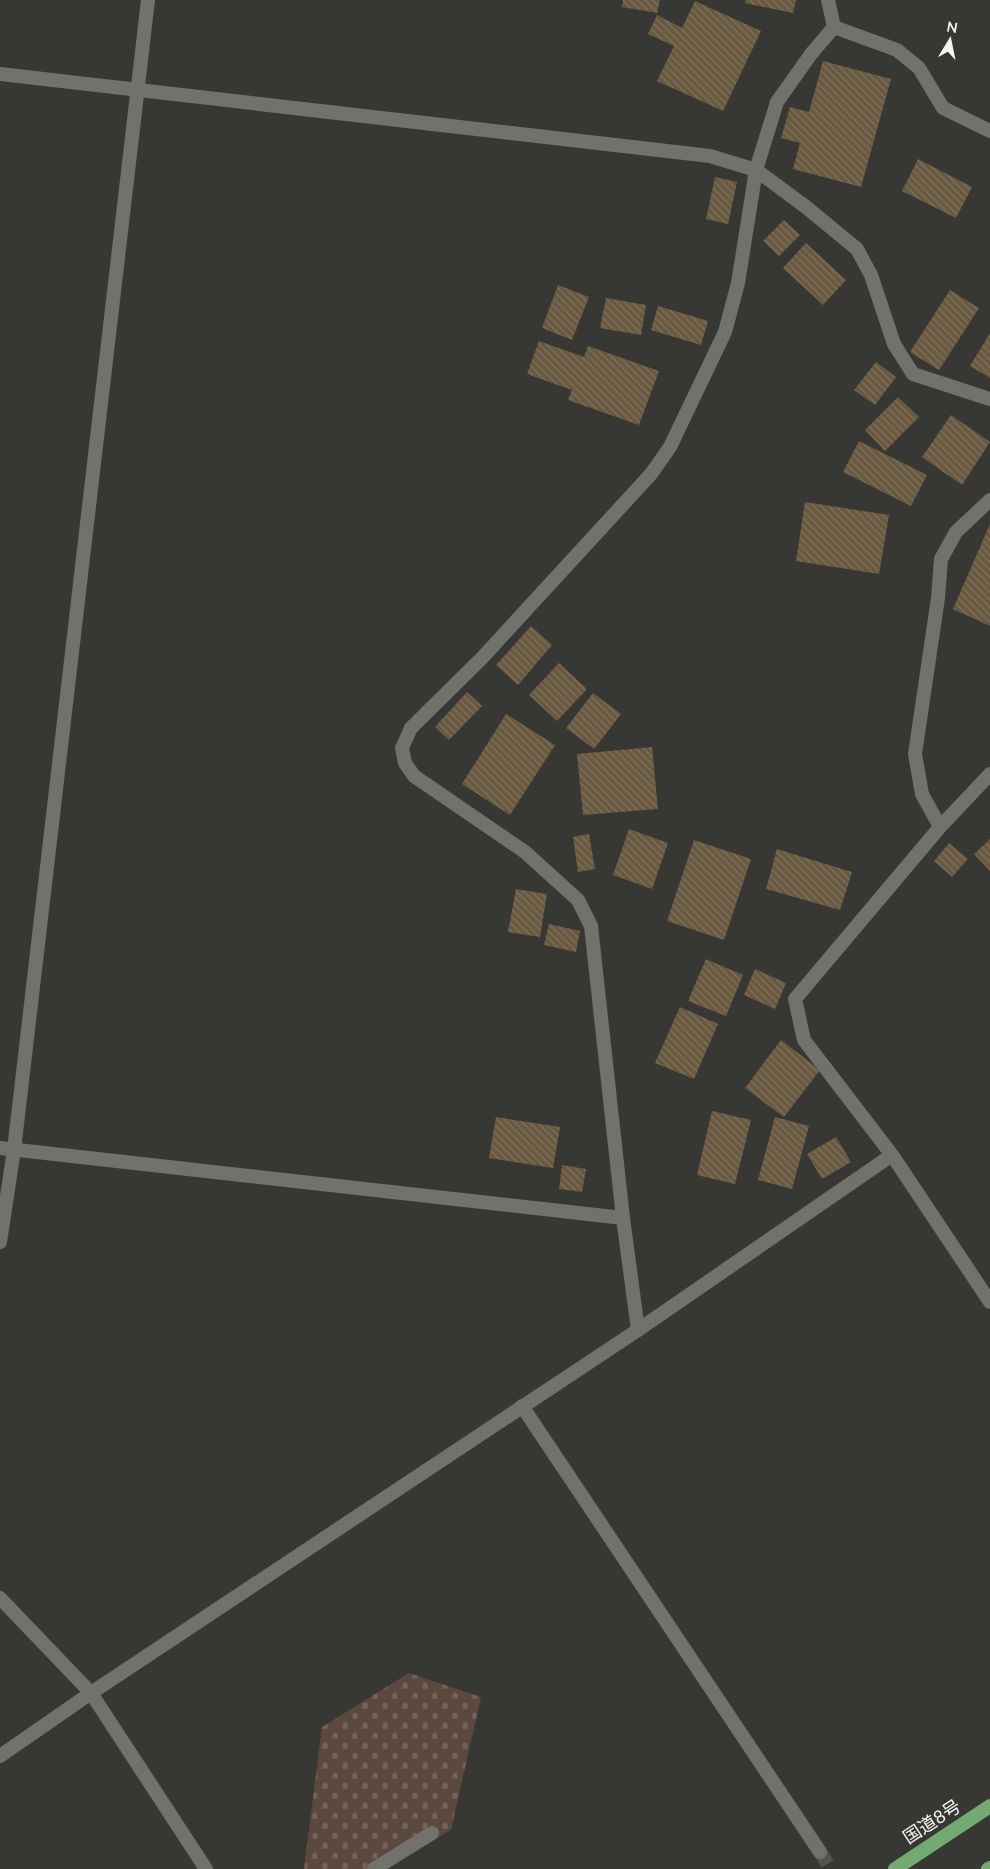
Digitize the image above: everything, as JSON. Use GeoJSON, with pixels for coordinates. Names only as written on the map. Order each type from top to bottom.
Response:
{"type":"FeatureCollection","features":[{"type":"Feature","properties":{"kind":"highway","name":"国道8号"},"geometry":{"type":"LineString","coordinates":[[895,1869],[990,1806]]}},
{"type":"Feature","properties":{"kind":"street"},"geometry":{"type":"LineString","coordinates":[[0,1242],[14,1150],[148,0]]}},
{"type":"Feature","properties":{"kind":"street"},"geometry":{"type":"LineString","coordinates":[[828,0],[834,27]]}},
{"type":"Feature","properties":{"kind":"street"},"geometry":{"type":"LineString","coordinates":[[834,27],[897,50],[919,68],[943,108],[990,131]]}},
{"type":"Feature","properties":{"kind":"street"},"geometry":{"type":"LineString","coordinates":[[638,1330],[623,1218],[591,926],[578,900],[525,852],[414,776],[405,763],[402,748],[411,728],[482,658],[645,482],[670,446],[725,332],[738,283],[756,170],[777,102],[811,54],[834,27]]}},
{"type":"Feature","properties":{"kind":"street"},"geometry":{"type":"LineString","coordinates":[[0,74],[710,156],[756,170],[806,207],[857,250],[871,275],[894,344],[913,374],[990,399]]}},
{"type":"Feature","properties":{"kind":"street"},"geometry":{"type":"LineString","coordinates":[[940,827],[922,794],[915,754],[942,559],[956,532],[990,500]]}},
{"type":"Feature","properties":{"kind":"street"},"geometry":{"type":"LineString","coordinates":[[990,774],[940,827],[795,999],[804,1040],[892,1154],[990,1302]]}},
{"type":"Feature","properties":{"kind":"street"},"geometry":{"type":"LineString","coordinates":[[0,1148],[623,1218]]}},
{"type":"Feature","properties":{"kind":"street"},"geometry":{"type":"LineString","coordinates":[[0,1756],[90,1693],[638,1330],[892,1154]]}},
{"type":"Feature","properties":{"kind":"street"},"geometry":{"type":"LineString","coordinates":[[522,1406],[820,1852]]}},
{"type":"Feature","properties":{"kind":"street"},"geometry":{"type":"LineString","coordinates":[[0,1598],[90,1693],[206,1869]]}},
{"type":"Feature","properties":{"kind":"street"},"geometry":{"type":"LineString","coordinates":[[374,1869],[432,1833]]}},
{"type":"Feature","properties":{"kind":"green space"},"geometry":{"type":"Polygon","coordinates":[[[409,1673],[481,1697],[451,1830],[383,1869],[304,1869],[322,1727],[409,1673]]]}},
{"type":"Feature","properties":{"kind":"building"},"geometry":{"type":"Polygon","coordinates":[[[623,0],[660,0],[657,13],[622,7],[623,0]]]}},
{"type":"Feature","properties":{"kind":"building"},"geometry":{"type":"Polygon","coordinates":[[[746,0],[796,0],[793,13],[745,3],[746,0]]]}},
{"type":"Feature","properties":{"kind":"building"},"geometry":{"type":"Polygon","coordinates":[[[695,1],[761,31],[723,111],[657,81],[674,46],[648,34],[657,15],[682,28],[695,1]]]}},
{"type":"Feature","properties":{"kind":"building"},"geometry":{"type":"Polygon","coordinates":[[[823,61],[891,79],[861,187],[793,169],[800,143],[781,138],[790,107],[809,112],[823,61]]]}},
{"type":"Feature","properties":{"kind":"building"},"geometry":{"type":"Polygon","coordinates":[[[918,159],[972,187],[956,218],[902,191],[918,159]]]}},
{"type":"Feature","properties":{"kind":"building"},"geometry":{"type":"Polygon","coordinates":[[[715,177],[737,182],[728,224],[706,219],[715,177]]]}},
{"type":"Feature","properties":{"kind":"building"},"geometry":{"type":"Polygon","coordinates":[[[784,220],[800,235],[779,256],[763,241],[784,220]]]}},
{"type":"Feature","properties":{"kind":"building"},"geometry":{"type":"Polygon","coordinates":[[[806,243],[846,280],[823,305],[783,268],[806,243]]]}},
{"type":"Feature","properties":{"kind":"building"},"geometry":{"type":"Polygon","coordinates":[[[558,285],[589,297],[572,340],[542,328],[558,285]]]}},
{"type":"Feature","properties":{"kind":"building"},"geometry":{"type":"Polygon","coordinates":[[[950,290],[979,308],[939,370],[910,352],[950,290]]]}},
{"type":"Feature","properties":{"kind":"building"},"geometry":{"type":"Polygon","coordinates":[[[606,298],[646,305],[641,335],[600,328],[606,298]]]}},
{"type":"Feature","properties":{"kind":"building"},"geometry":{"type":"Polygon","coordinates":[[[658,306],[708,321],[701,345],[651,330],[658,306]]]}},
{"type":"Feature","properties":{"kind":"building"},"geometry":{"type":"Polygon","coordinates":[[[990,333],[990,378],[970,366],[990,333]]]}},
{"type":"Feature","properties":{"kind":"building"},"geometry":{"type":"Polygon","coordinates":[[[539,341],[584,357],[588,346],[659,371],[639,425],[568,400],[572,390],[527,374],[539,341]]]}},
{"type":"Feature","properties":{"kind":"building"},"geometry":{"type":"Polygon","coordinates":[[[876,362],[896,377],[875,405],[854,390],[876,362]]]}},
{"type":"Feature","properties":{"kind":"building"},"geometry":{"type":"Polygon","coordinates":[[[898,397],[919,417],[885,451],[865,430],[898,397]]]}},
{"type":"Feature","properties":{"kind":"building"},"geometry":{"type":"Polygon","coordinates":[[[951,415],[990,442],[962,485],[922,457],[951,415]]]}},
{"type":"Feature","properties":{"kind":"building"},"geometry":{"type":"Polygon","coordinates":[[[859,441],[927,475],[911,506],[843,472],[859,441]]]}},
{"type":"Feature","properties":{"kind":"building"},"geometry":{"type":"Polygon","coordinates":[[[805,502],[889,515],[879,574],[796,561],[805,502]]]}},
{"type":"Feature","properties":{"kind":"building"},"geometry":{"type":"Polygon","coordinates":[[[990,524],[990,626],[953,609],[990,524]]]}},
{"type":"Feature","properties":{"kind":"building"},"geometry":{"type":"Polygon","coordinates":[[[531,626],[552,645],[518,685],[496,665],[531,626]]]}},
{"type":"Feature","properties":{"kind":"building"},"geometry":{"type":"Polygon","coordinates":[[[559,663],[587,689],[557,721],[529,695],[559,663]]]}},
{"type":"Feature","properties":{"kind":"building"},"geometry":{"type":"Polygon","coordinates":[[[467,692],[482,706],[449,740],[435,727],[467,692]]]}},
{"type":"Feature","properties":{"kind":"building"},"geometry":{"type":"Polygon","coordinates":[[[593,693],[621,714],[594,749],[566,728],[593,693]]]}},
{"type":"Feature","properties":{"kind":"building"},"geometry":{"type":"Polygon","coordinates":[[[506,714],[555,745],[510,815],[462,784],[506,714]]]}},
{"type":"Feature","properties":{"kind":"building"},"geometry":{"type":"Polygon","coordinates":[[[652,747],[658,809],[583,815],[577,754],[652,747]]]}},
{"type":"Feature","properties":{"kind":"building"},"geometry":{"type":"Polygon","coordinates":[[[629,829],[668,843],[652,889],[613,875],[629,829]]]}},
{"type":"Feature","properties":{"kind":"building"},"geometry":{"type":"Polygon","coordinates":[[[589,834],[595,869],[578,872],[573,837],[589,834]]]}},
{"type":"Feature","properties":{"kind":"building"},"geometry":{"type":"Polygon","coordinates":[[[990,839],[990,871],[974,854],[990,839]]]}},
{"type":"Feature","properties":{"kind":"building"},"geometry":{"type":"Polygon","coordinates":[[[694,840],[751,859],[724,940],[667,921],[694,840]]]}},
{"type":"Feature","properties":{"kind":"building"},"geometry":{"type":"Polygon","coordinates":[[[949,843],[968,859],[952,877],[934,861],[949,843]]]}},
{"type":"Feature","properties":{"kind":"building"},"geometry":{"type":"Polygon","coordinates":[[[777,849],[852,872],[840,910],[766,889],[777,849]]]}},
{"type":"Feature","properties":{"kind":"building"},"geometry":{"type":"Polygon","coordinates":[[[516,889],[547,894],[540,937],[508,932],[516,889]]]}},
{"type":"Feature","properties":{"kind":"building"},"geometry":{"type":"Polygon","coordinates":[[[549,924],[580,931],[576,952],[544,945],[549,924]]]}},
{"type":"Feature","properties":{"kind":"building"},"geometry":{"type":"Polygon","coordinates":[[[706,959],[743,975],[726,1016],[688,1001],[706,959]]]}},
{"type":"Feature","properties":{"kind":"building"},"geometry":{"type":"Polygon","coordinates":[[[755,969],[786,983],[775,1009],[744,995],[755,969]]]}},
{"type":"Feature","properties":{"kind":"building"},"geometry":{"type":"Polygon","coordinates":[[[680,1007],[718,1024],[694,1079],[655,1063],[680,1007]]]}},
{"type":"Feature","properties":{"kind":"building"},"geometry":{"type":"Polygon","coordinates":[[[781,1040],[820,1070],[784,1117],[745,1088],[781,1040]]]}},
{"type":"Feature","properties":{"kind":"building"},"geometry":{"type":"Polygon","coordinates":[[[712,1111],[751,1120],[735,1184],[697,1175],[712,1111]]]}},
{"type":"Feature","properties":{"kind":"building"},"geometry":{"type":"Polygon","coordinates":[[[496,1117],[560,1127],[553,1168],[489,1158],[496,1117]]]}},
{"type":"Feature","properties":{"kind":"building"},"geometry":{"type":"Polygon","coordinates":[[[775,1117],[809,1126],[792,1189],[758,1180],[775,1117]]]}},
{"type":"Feature","properties":{"kind":"building"},"geometry":{"type":"Polygon","coordinates":[[[836,1137],[851,1162],[822,1179],[807,1154],[836,1137]]]}},
{"type":"Feature","properties":{"kind":"building"},"geometry":{"type":"Polygon","coordinates":[[[562,1165],[586,1169],[582,1192],[559,1189],[562,1165]]]}},
{"type":"Feature","properties":{"kind":"tunnel"},"geometry":{"type":"LineString","coordinates":[[820,1852],[831,1869]]}}]}
